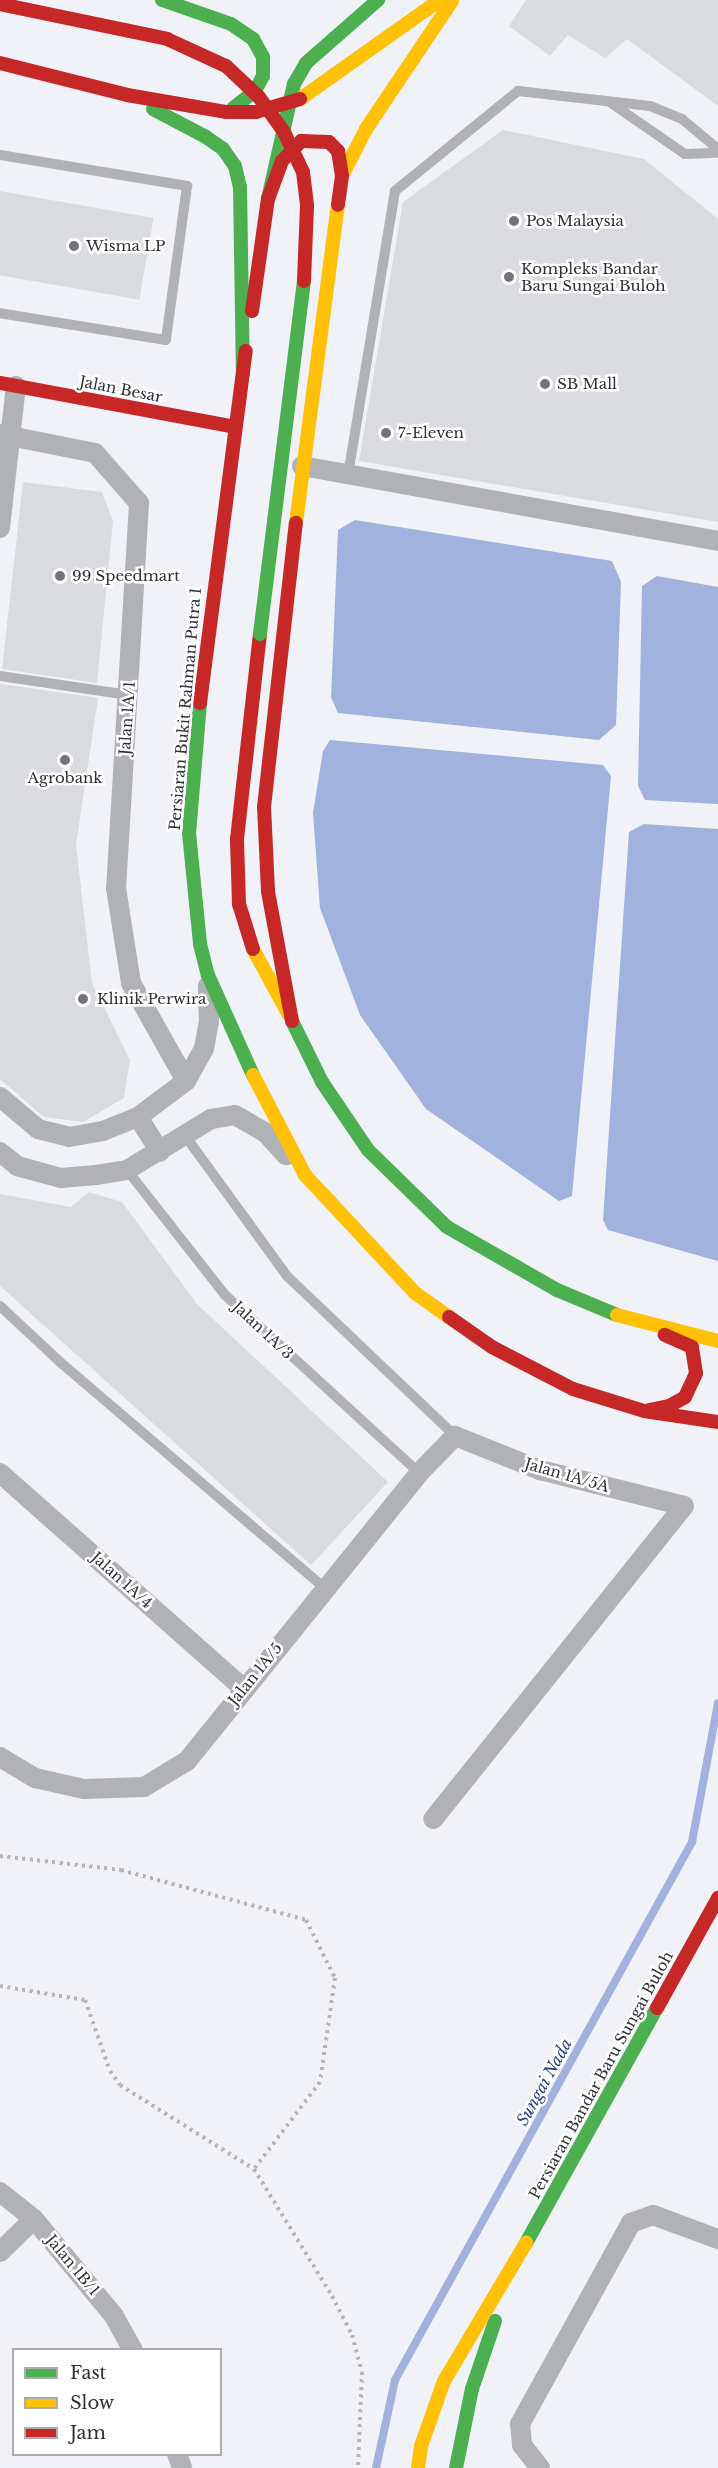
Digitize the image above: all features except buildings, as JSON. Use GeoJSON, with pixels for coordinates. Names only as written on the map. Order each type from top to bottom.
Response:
{"type":"FeatureCollection","features":[{"type":"Feature","properties":{"kind":"main road"},"geometry":{"type":"LineString","coordinates":[[162,0],[231,24],[253,39],[263,57],[263,76],[255,91],[226,112]]}},
{"type":"Feature","properties":{"kind":"main road"},"geometry":{"type":"LineString","coordinates":[[268,199],[286,106],[306,63],[378,0]]}},
{"type":"Feature","properties":{"kind":"main road"},"geometry":{"type":"LineString","coordinates":[[0,63],[128,95],[226,112],[256,112],[286,106],[315,92],[440,0]]}},
{"type":"Feature","properties":{"kind":"main road"},"geometry":{"type":"LineString","coordinates":[[342,176],[366,129],[453,0]]}},
{"type":"Feature","properties":{"kind":"main road"},"geometry":{"type":"LineString","coordinates":[[0,4],[168,39],[226,66],[259,97],[284,132],[303,172],[307,206],[306,264],[237,839],[239,904],[257,962],[289,1015],[322,1082],[368,1150],[447,1227],[557,1290],[709,1354]]}},
{"type":"Feature","properties":{"kind":"main road"},"geometry":{"type":"LineString","coordinates":[[128,95],[207,137],[223,148],[235,166],[240,186],[243,374]]}},
{"type":"Feature","properties":{"kind":"main road"},"geometry":{"type":"LineString","coordinates":[[268,199],[282,161],[301,141],[329,142],[338,152],[342,176],[302,466],[264,807],[268,891],[289,1015]]}},
{"type":"Feature","properties":{"kind":"main road","name":"Persiaran Bukit Rahman Putra 1"},"geometry":{"type":"LineString","coordinates":[[268,199],[204,647],[189,833],[200,944],[208,975],[253,1075],[305,1175],[415,1293],[492,1347],[573,1389],[644,1411],[718,1422]]}},
{"type":"Feature","properties":{"kind":"main road","name":"Jalan Besar"},"geometry":{"type":"LineString","coordinates":[[8,385],[235,427]]}},
{"type":"Feature","properties":{"kind":"main road"},"geometry":{"type":"LineString","coordinates":[[627,1318],[718,1341]]}},
{"type":"Feature","properties":{"kind":"main road"},"geometry":{"type":"LineString","coordinates":[[644,1411],[669,1406],[693,1386],[696,1360],[692,1347]]}},
{"type":"Feature","properties":{"kind":"main road","name":"Persiaran Bandar Baru Sungai Buloh"},"geometry":{"type":"LineString","coordinates":[[512,2267],[718,1898]]}},
{"type":"Feature","properties":{"kind":"main road"},"geometry":{"type":"LineString","coordinates":[[418,2468],[421,2446],[444,2381],[512,2267]]}},
{"type":"Feature","properties":{"kind":"main road"},"geometry":{"type":"LineString","coordinates":[[456,2468],[472,2390],[512,2267]]}},
{"type":"Feature","properties":{"kind":"street"},"geometry":{"type":"LineString","coordinates":[[0,528],[8,385]]}},
{"type":"Feature","properties":{"kind":"street","name":"Jalan 1A/1"},"geometry":{"type":"LineString","coordinates":[[5,435],[95,453],[139,503],[116,888],[120,935],[131,983],[186,1082]]}},
{"type":"Feature","properties":{"kind":"street"},"geometry":{"type":"LineString","coordinates":[[302,466],[718,541]]}},
{"type":"Feature","properties":{"kind":"street"},"geometry":{"type":"LineString","coordinates":[[0,1096],[38,1129],[69,1137],[103,1131],[138,1117],[186,1082],[204,1049],[209,1022],[208,975]]}},
{"type":"Feature","properties":{"kind":"street"},"geometry":{"type":"LineString","coordinates":[[0,1152],[17,1166],[61,1178],[127,1170],[186,1137],[211,1119],[235,1115],[266,1133],[305,1175]]}},
{"type":"Feature","properties":{"kind":"street"},"geometry":{"type":"LineString","coordinates":[[138,1117],[160,1152]]}},
{"type":"Feature","properties":{"kind":"street","name":"Jalan 1A/5"},"geometry":{"type":"LineString","coordinates":[[0,1757],[35,1778],[84,1789],[144,1787],[187,1761],[243,1688],[419,1473],[455,1436]]}},
{"type":"Feature","properties":{"kind":"street","name":"Jalan 1A/5A"},"geometry":{"type":"LineString","coordinates":[[433,1820],[684,1506],[540,1470],[455,1436]]}},
{"type":"Feature","properties":{"kind":"street","name":"Jalan 1A/4"},"geometry":{"type":"LineString","coordinates":[[0,1473],[243,1688]]}},
{"type":"Feature","properties":{"kind":"street","name":"Jalan 1B/1"},"geometry":{"type":"LineString","coordinates":[[0,2192],[34,2219],[114,2316],[132,2348]]}},
{"type":"Feature","properties":{"kind":"street"},"geometry":{"type":"LineString","coordinates":[[540,2468],[522,2445],[520,2424],[631,2223],[653,2215],[718,2239]]}},
{"type":"Feature","properties":{"kind":"street"},"geometry":{"type":"LineString","coordinates":[[0,2252],[34,2219]]}},
{"type":"Feature","properties":{"kind":"lane"},"geometry":{"type":"LineString","coordinates":[[348,475],[395,191],[518,91],[650,106],[682,119],[718,151]]}},
{"type":"Feature","properties":{"kind":"lane"},"geometry":{"type":"LineString","coordinates":[[609,102],[685,154],[718,151]]}},
{"type":"Feature","properties":{"kind":"lane"},"geometry":{"type":"LineString","coordinates":[[0,155],[187,186],[166,339],[0,313]]}},
{"type":"Feature","properties":{"kind":"lane"},"geometry":{"type":"LineString","coordinates":[[0,676],[129,694]]}},
{"type":"Feature","properties":{"kind":"lane","name":"Jalan 1A/5A"},"geometry":{"type":"LineString","coordinates":[[186,1137],[287,1276],[455,1436]]}},
{"type":"Feature","properties":{"kind":"lane","name":"Jalan 1A/3"},"geometry":{"type":"LineString","coordinates":[[127,1170],[225,1296],[419,1473]]}},
{"type":"Feature","properties":{"kind":"lane"},"geometry":{"type":"LineString","coordinates":[[0,1306],[60,1362],[325,1588]]}},
{"type":"Feature","properties":{"kind":"path"},"geometry":{"type":"LineString","coordinates":[[0,1856],[121,1870],[306,1920],[335,1978],[320,2082],[254,2169]]}},
{"type":"Feature","properties":{"kind":"path"},"geometry":{"type":"LineString","coordinates":[[0,1986],[85,2000],[110,2071],[120,2085],[254,2169],[333,2296],[351,2335],[362,2372],[358,2468]]}},
{"type":"Feature","properties":{"kind":"water"},"geometry":{"type":"Polygon","coordinates":[[[355,520],[612,561],[621,582],[616,725],[599,740],[338,713],[331,697],[338,530],[355,520]]]}},
{"type":"Feature","properties":{"kind":"water"},"geometry":{"type":"Polygon","coordinates":[[[657,576],[718,587],[718,804],[645,800],[638,786],[642,586],[657,576]]]}},
{"type":"Feature","properties":{"kind":"water"},"geometry":{"type":"Polygon","coordinates":[[[330,740],[603,765],[611,776],[572,1196],[559,1201],[426,1109],[360,1015],[320,908],[313,813],[323,751],[330,740]]]}},
{"type":"Feature","properties":{"kind":"water"},"geometry":{"type":"Polygon","coordinates":[[[644,824],[718,829],[718,1261],[608,1230],[603,1220],[629,832],[644,824]]]}},
{"type":"Feature","properties":{"kind":"waterway","name":"Sungai Nada"},"geometry":{"type":"LineString","coordinates":[[376,2468],[395,2380],[692,1842],[718,1703]]}},
{"type":"Feature","properties":{"kind":"traffic: fast"},"geometry":{"type":"LineString","coordinates":[[162,0],[231,24],[253,39],[263,57],[263,76],[255,91],[233,108]]}},
{"type":"Feature","properties":{"kind":"traffic: fast"},"geometry":{"type":"LineString","coordinates":[[268,199],[294,84],[306,63],[378,0]]}},
{"type":"Feature","properties":{"kind":"traffic: fast"},"geometry":{"type":"LineString","coordinates":[[153,109],[206,137],[223,149],[235,166],[240,187],[243,374]]}},
{"type":"Feature","properties":{"kind":"traffic: fast"},"geometry":{"type":"LineString","coordinates":[[260,634],[304,281]]}},
{"type":"Feature","properties":{"kind":"traffic: fast"},"geometry":{"type":"LineString","coordinates":[[200,703],[189,833],[200,944],[208,975],[253,1075]]}},
{"type":"Feature","properties":{"kind":"traffic: fast"},"geometry":{"type":"LineString","coordinates":[[292,1021],[322,1082],[368,1150],[447,1227],[557,1290],[617,1315]]}},
{"type":"Feature","properties":{"kind":"traffic: fast"},"geometry":{"type":"LineString","coordinates":[[526,2243],[657,2008]]}},
{"type":"Feature","properties":{"kind":"traffic: fast"},"geometry":{"type":"LineString","coordinates":[[456,2468],[472,2389],[495,2321]]}},
{"type":"Feature","properties":{"kind":"traffic: slow"},"geometry":{"type":"LineString","coordinates":[[300,99],[440,0]]}},
{"type":"Feature","properties":{"kind":"traffic: slow"},"geometry":{"type":"LineString","coordinates":[[342,176],[366,129],[452,1]]}},
{"type":"Feature","properties":{"kind":"traffic: slow"},"geometry":{"type":"LineString","coordinates":[[296,523],[338,205]]}},
{"type":"Feature","properties":{"kind":"traffic: slow"},"geometry":{"type":"LineString","coordinates":[[253,949],[289,1015]]}},
{"type":"Feature","properties":{"kind":"traffic: slow"},"geometry":{"type":"LineString","coordinates":[[253,1075],[305,1175],[415,1293],[449,1317]]}},
{"type":"Feature","properties":{"kind":"traffic: slow"},"geometry":{"type":"LineString","coordinates":[[617,1315],[718,1341]]}},
{"type":"Feature","properties":{"kind":"traffic: slow"},"geometry":{"type":"LineString","coordinates":[[418,2468],[421,2446],[444,2381],[526,2243]]}},
{"type":"Feature","properties":{"kind":"traffic: jam"},"geometry":{"type":"LineString","coordinates":[[0,4],[167,39],[226,66],[259,97],[284,132],[303,172],[307,206],[304,281]]}},
{"type":"Feature","properties":{"kind":"traffic: jam"},"geometry":{"type":"LineString","coordinates":[[0,63],[127,95],[226,112],[256,112],[300,99]]}},
{"type":"Feature","properties":{"kind":"traffic: jam"},"geometry":{"type":"LineString","coordinates":[[252,311],[268,199],[282,161],[301,141],[329,142],[338,151],[342,176],[338,205]]}},
{"type":"Feature","properties":{"kind":"traffic: jam"},"geometry":{"type":"LineString","coordinates":[[200,703],[246,351]]}},
{"type":"Feature","properties":{"kind":"traffic: jam"},"geometry":{"type":"LineString","coordinates":[[0,383],[235,427]]}},
{"type":"Feature","properties":{"kind":"traffic: jam"},"geometry":{"type":"LineString","coordinates":[[292,1021],[268,891],[264,807],[296,523]]}},
{"type":"Feature","properties":{"kind":"traffic: jam"},"geometry":{"type":"LineString","coordinates":[[253,949],[239,904],[237,839],[260,634]]}},
{"type":"Feature","properties":{"kind":"traffic: jam"},"geometry":{"type":"LineString","coordinates":[[449,1317],[492,1347],[573,1389],[644,1411],[718,1422]]}},
{"type":"Feature","properties":{"kind":"traffic: jam"},"geometry":{"type":"LineString","coordinates":[[649,1410],[669,1406],[685,1397],[696,1373],[692,1347],[665,1335]]}},
{"type":"Feature","properties":{"kind":"traffic: jam"},"geometry":{"type":"LineString","coordinates":[[657,2008],[718,1898]]}},
{"type":"Feature","properties":{"kind":"place","name":"Pos Malaysia"},"geometry":{"type":"Point","coordinates":[514,221]}},
{"type":"Feature","properties":{"kind":"place","name":"Wisma LP"},"geometry":{"type":"Point","coordinates":[74,246]}},
{"type":"Feature","properties":{"kind":"place","name":"Kompleks Bandar Baru Sungai Buloh"},"geometry":{"type":"Point","coordinates":[509,277]}},
{"type":"Feature","properties":{"kind":"place","name":"SB Mall"},"geometry":{"type":"Point","coordinates":[545,384]}},
{"type":"Feature","properties":{"kind":"place","name":"7-Eleven"},"geometry":{"type":"Point","coordinates":[386,433]}},
{"type":"Feature","properties":{"kind":"place","name":"99 Speedmart"},"geometry":{"type":"Point","coordinates":[60,576]}},
{"type":"Feature","properties":{"kind":"place","name":"Agrobank"},"geometry":{"type":"Point","coordinates":[65,760]}},
{"type":"Feature","properties":{"kind":"place","name":"Klinik Perwira"},"geometry":{"type":"Point","coordinates":[83,999]}}]}
